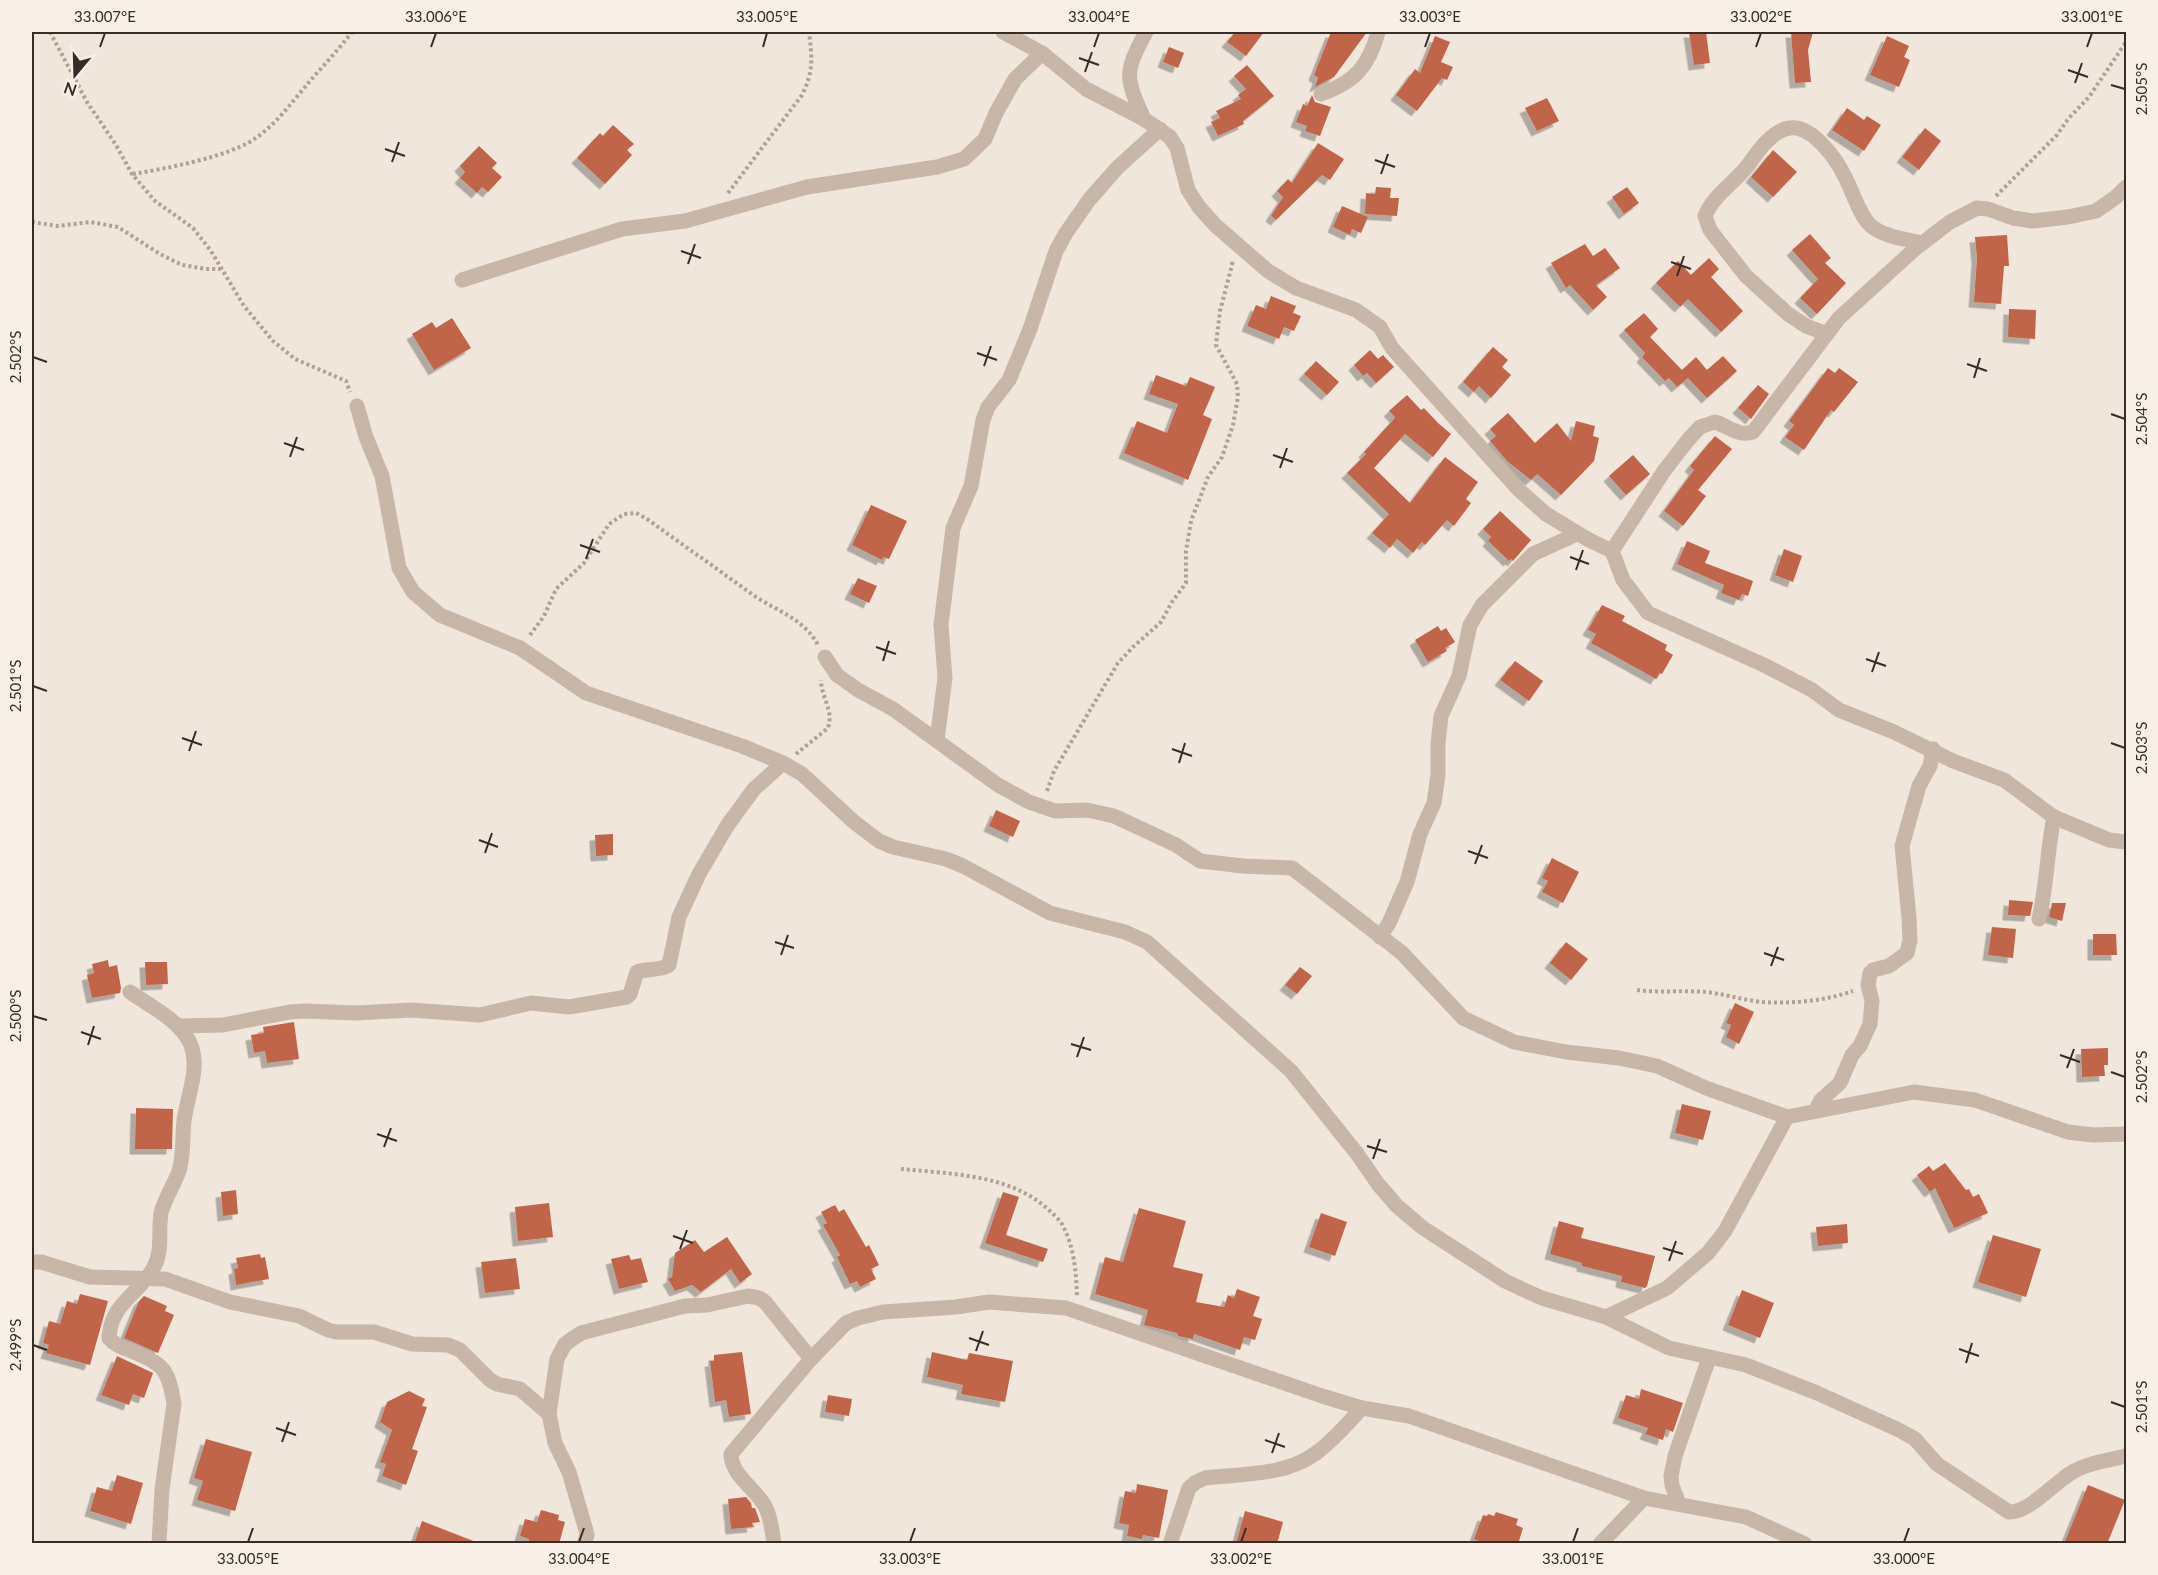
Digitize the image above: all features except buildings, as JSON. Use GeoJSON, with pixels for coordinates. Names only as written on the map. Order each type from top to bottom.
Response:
{"type":"FeatureCollection","features":[{"type":"Feature","properties":{"kind":"street"},"geometry":{"type":"LineString","coordinates":[[1003,32],[1042,53],[1086,89],[1144,119],[1170,137],[1177,148],[1188,190],[1198,207],[1237,246],[1268,272],[1296,288],[1356,310],[1380,327],[1392,348],[1513,483],[1546,514],[1577,534],[1612,551],[1623,580],[1648,613],[1764,665],[1812,690],[1839,710],[2004,780],[2054,817],[2109,840],[2127,842]]}},
{"type":"Feature","properties":{"kind":"street"},"geometry":{"type":"LineString","coordinates":[[1144,119],[1129,84],[1129,68],[1146,32]]}},
{"type":"Feature","properties":{"kind":"street"},"geometry":{"type":"LineString","coordinates":[[1321,94],[1339,87],[1360,72],[1372,53],[1378,32]]}},
{"type":"Feature","properties":{"kind":"street"},"geometry":{"type":"LineString","coordinates":[[462,280],[622,229],[685,221],[807,187],[937,167],[964,159],[985,139],[1015,79],[1042,53]]}},
{"type":"Feature","properties":{"kind":"street"},"geometry":{"type":"LineString","coordinates":[[1827,334],[1806,326],[1788,314],[1746,276],[1710,230],[1705,216],[1708,207],[1746,168],[1762,147],[1788,128],[1797,128],[1809,135],[1835,158],[1870,225],[1884,233],[1922,243]]}},
{"type":"Feature","properties":{"kind":"street"},"geometry":{"type":"LineString","coordinates":[[937,740],[945,678],[941,625],[953,528],[971,486],[983,420],[988,407],[1009,380],[1030,329],[1056,251],[1066,233],[1117,168],[1160,129]]}},
{"type":"Feature","properties":{"kind":"street"},"geometry":{"type":"LineString","coordinates":[[1612,551],[1664,471],[1700,427],[1715,422],[1737,432],[1745,434],[1753,432],[1839,318],[1922,243],[1966,212],[1977,208],[2033,221],[2068,217],[2096,211],[2127,186]]}},
{"type":"Feature","properties":{"kind":"street"},"geometry":{"type":"LineString","coordinates":[[357,406],[366,437],[382,476],[399,568],[413,592],[440,615],[520,648],[586,693],[742,746],[783,763],[802,774],[854,822],[879,841],[893,847],[946,859],[963,866],[1050,913],[1125,932],[1148,942],[1291,1071],[1397,1206],[1423,1228],[1505,1281],[1542,1298],[1606,1317],[1656,1343],[1708,1358],[1746,1365],[1818,1393],[1908,1434],[1937,1464],[2009,1512],[2025,1509],[2055,1483],[2086,1465],[2127,1456]]}},
{"type":"Feature","properties":{"kind":"street"},"geometry":{"type":"LineString","coordinates":[[1380,937],[1389,923],[1407,882],[1420,834],[1434,803],[1438,775],[1438,730],[1441,716],[1459,676],[1470,625],[1482,605],[1533,554],[1577,534]]}},
{"type":"Feature","properties":{"kind":"street"},"geometry":{"type":"LineString","coordinates":[[825,657],[837,675],[858,690],[893,709],[998,785],[1029,802],[1055,811],[1087,810],[1114,816],[1176,845],[1200,861],[1292,868],[1402,953],[1463,1018],[1514,1042],[1657,1066],[1706,1088],[1787,1117],[1914,1092],[1975,1100],[2068,1132],[2093,1135],[2127,1134]]}},
{"type":"Feature","properties":{"kind":"street"},"geometry":{"type":"LineString","coordinates":[[1815,1112],[1821,1100],[1840,1083],[1852,1055],[1860,1046],[1870,1024],[1872,1001],[1868,977],[1874,970],[1889,966],[1907,953],[1910,929],[1902,846],[1919,786],[1930,766],[1933,749]]}},
{"type":"Feature","properties":{"kind":"street"},"geometry":{"type":"LineString","coordinates":[[178,1026],[223,1025],[305,1011],[356,1013],[411,1010],[480,1015],[531,1002],[569,1007],[627,997],[638,972],[664,968],[669,965],[680,917],[699,874],[727,826],[754,789],[783,763]]}},
{"type":"Feature","properties":{"kind":"street"},"geometry":{"type":"LineString","coordinates":[[2039,919],[2045,891],[2048,845],[2054,817]]}},
{"type":"Feature","properties":{"kind":"street"},"geometry":{"type":"LineString","coordinates":[[130,992],[178,1026],[192,1047],[194,1075],[184,1123],[180,1169],[162,1210],[157,1261],[145,1280],[118,1307],[112,1318],[109,1338],[114,1344],[156,1361],[168,1378],[172,1392],[174,1404],[163,1479],[159,1544]]}},
{"type":"Feature","properties":{"kind":"street"},"geometry":{"type":"LineString","coordinates":[[1606,1317],[1667,1288],[1708,1253],[1725,1231],[1787,1117]]}},
{"type":"Feature","properties":{"kind":"street"},"geometry":{"type":"LineString","coordinates":[[32,1262],[41,1262],[90,1277],[165,1279],[230,1302],[299,1316],[328,1330],[374,1332],[412,1344],[448,1345],[460,1350],[490,1380],[497,1384],[520,1389],[549,1414]]}},
{"type":"Feature","properties":{"kind":"street"},"geometry":{"type":"LineString","coordinates":[[584,1544],[587,1535],[585,1527],[569,1472],[555,1443],[549,1414],[557,1359],[565,1344],[581,1334],[685,1306],[708,1305],[748,1296],[765,1302],[811,1359]]}},
{"type":"Feature","properties":{"kind":"street"},"geometry":{"type":"LineString","coordinates":[[774,1544],[767,1510],[736,1470],[731,1461],[731,1454],[811,1359],[846,1323],[858,1318],[876,1313],[956,1307],[988,1302],[1040,1304],[1066,1308],[1322,1396],[1362,1408],[1409,1416],[1644,1498],[1679,1503],[1746,1518],[1804,1544]]}},
{"type":"Feature","properties":{"kind":"street"},"geometry":{"type":"LineString","coordinates":[[1679,1503],[1671,1476],[1675,1456],[1708,1358]]}},
{"type":"Feature","properties":{"kind":"street"},"geometry":{"type":"LineString","coordinates":[[1170,1544],[1189,1488],[1196,1482],[1204,1478],[1281,1469],[1294,1465],[1317,1452],[1362,1408]]}},
{"type":"Feature","properties":{"kind":"street"},"geometry":{"type":"LineString","coordinates":[[1600,1544],[1644,1498]]}},
{"type":"Feature","properties":{"kind":"path"},"geometry":{"type":"LineString","coordinates":[[50,32],[87,102],[116,145],[132,174],[155,201],[193,228],[244,306],[273,341],[295,359],[346,381],[357,406]]}},
{"type":"Feature","properties":{"kind":"path"},"geometry":{"type":"LineString","coordinates":[[132,174],[174,167],[210,156],[244,144],[261,134],[294,100],[352,32]]}},
{"type":"Feature","properties":{"kind":"path"},"geometry":{"type":"LineString","coordinates":[[710,215],[802,96],[810,79],[812,58],[809,32]]}},
{"type":"Feature","properties":{"kind":"path"},"geometry":{"type":"LineString","coordinates":[[1988,209],[1998,193],[2046,147],[2089,97],[2127,42]]}},
{"type":"Feature","properties":{"kind":"path"},"geometry":{"type":"LineString","coordinates":[[32,222],[58,226],[90,222],[118,227],[160,254],[183,265],[220,269]]}},
{"type":"Feature","properties":{"kind":"path"},"geometry":{"type":"LineString","coordinates":[[1043,807],[1054,771],[1107,680],[1133,646],[1161,622],[1186,583],[1186,551],[1191,521],[1208,477],[1222,457],[1233,425],[1238,397],[1237,384],[1216,345],[1220,311],[1237,246]]}},
{"type":"Feature","properties":{"kind":"path"},"geometry":{"type":"LineString","coordinates":[[520,648],[544,616],[556,589],[584,563],[609,524],[624,514],[636,513],[751,594],[796,619],[814,637],[825,657],[821,687],[830,714],[828,728],[783,763]]}},
{"type":"Feature","properties":{"kind":"path"},"geometry":{"type":"LineString","coordinates":[[1637,990],[1658,993],[1706,992],[1762,1002],[1808,1001],[1834,997],[1868,985]]}},
{"type":"Feature","properties":{"kind":"path"},"geometry":{"type":"LineString","coordinates":[[901,1169],[987,1179],[1017,1189],[1042,1204],[1061,1222],[1070,1243],[1076,1268],[1078,1312]]}}]}
